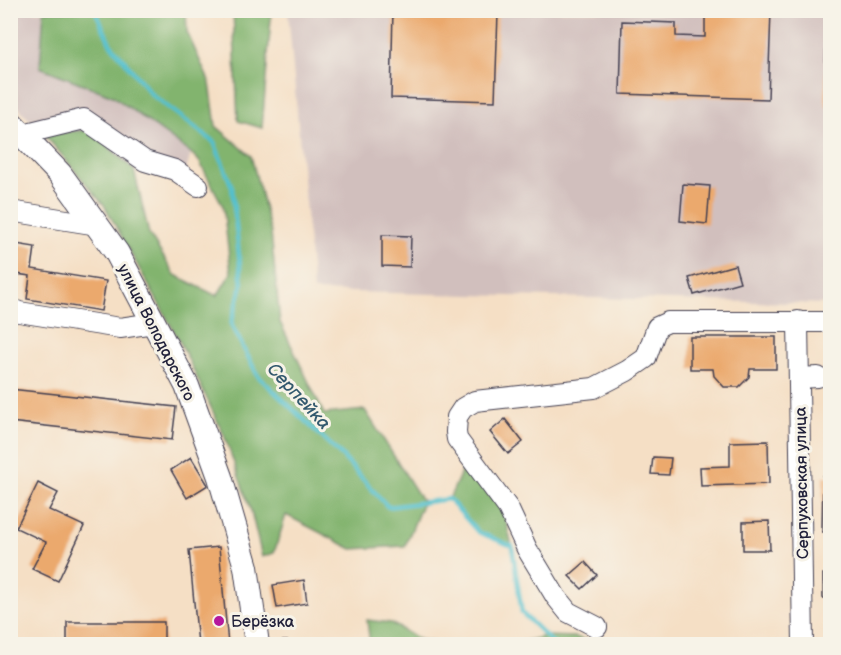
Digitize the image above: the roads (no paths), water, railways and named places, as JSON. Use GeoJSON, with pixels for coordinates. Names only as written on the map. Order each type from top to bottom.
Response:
{"type":"FeatureCollection","features":[{"type":"Feature","properties":{"kind":"main road","name":"улица Володарского"},"geometry":{"type":"LineString","coordinates":[[17,128],[60,174],[117,253],[187,386],[220,477],[246,567],[257,645]]}},
{"type":"Feature","properties":{"kind":"street"},"geometry":{"type":"LineString","coordinates":[[17,128],[84,119],[146,161],[175,170],[198,186]]}},
{"type":"Feature","properties":{"kind":"street"},"geometry":{"type":"LineString","coordinates":[[10,211],[98,225]]}},
{"type":"Feature","properties":{"kind":"street"},"geometry":{"type":"LineString","coordinates":[[10,308],[19,312],[120,328],[154,323]]}},
{"type":"Feature","properties":{"kind":"street","name":"Серпуховская улица"},"geometry":{"type":"LineString","coordinates":[[798,321],[809,377],[803,645]]}},
{"type":"Feature","properties":{"kind":"street"},"geometry":{"type":"LineString","coordinates":[[597,627],[568,612],[556,597],[527,549],[508,508],[457,440],[457,417],[463,408],[475,401],[594,388],[646,358],[657,327],[668,322],[831,322]]}},
{"type":"Feature","properties":{"kind":"waterway","name":"Серпейка"},"geometry":{"type":"LineString","coordinates":[[95,10],[110,43],[152,95],[214,142],[232,187],[242,285],[231,324],[258,376],[342,456],[388,507],[449,499],[478,532],[512,546],[522,613],[554,644]]}},
{"type":"Feature","properties":{"kind":"place","name":"Берёзка"},"geometry":{"type":"Point","coordinates":[219,621]}}]}
